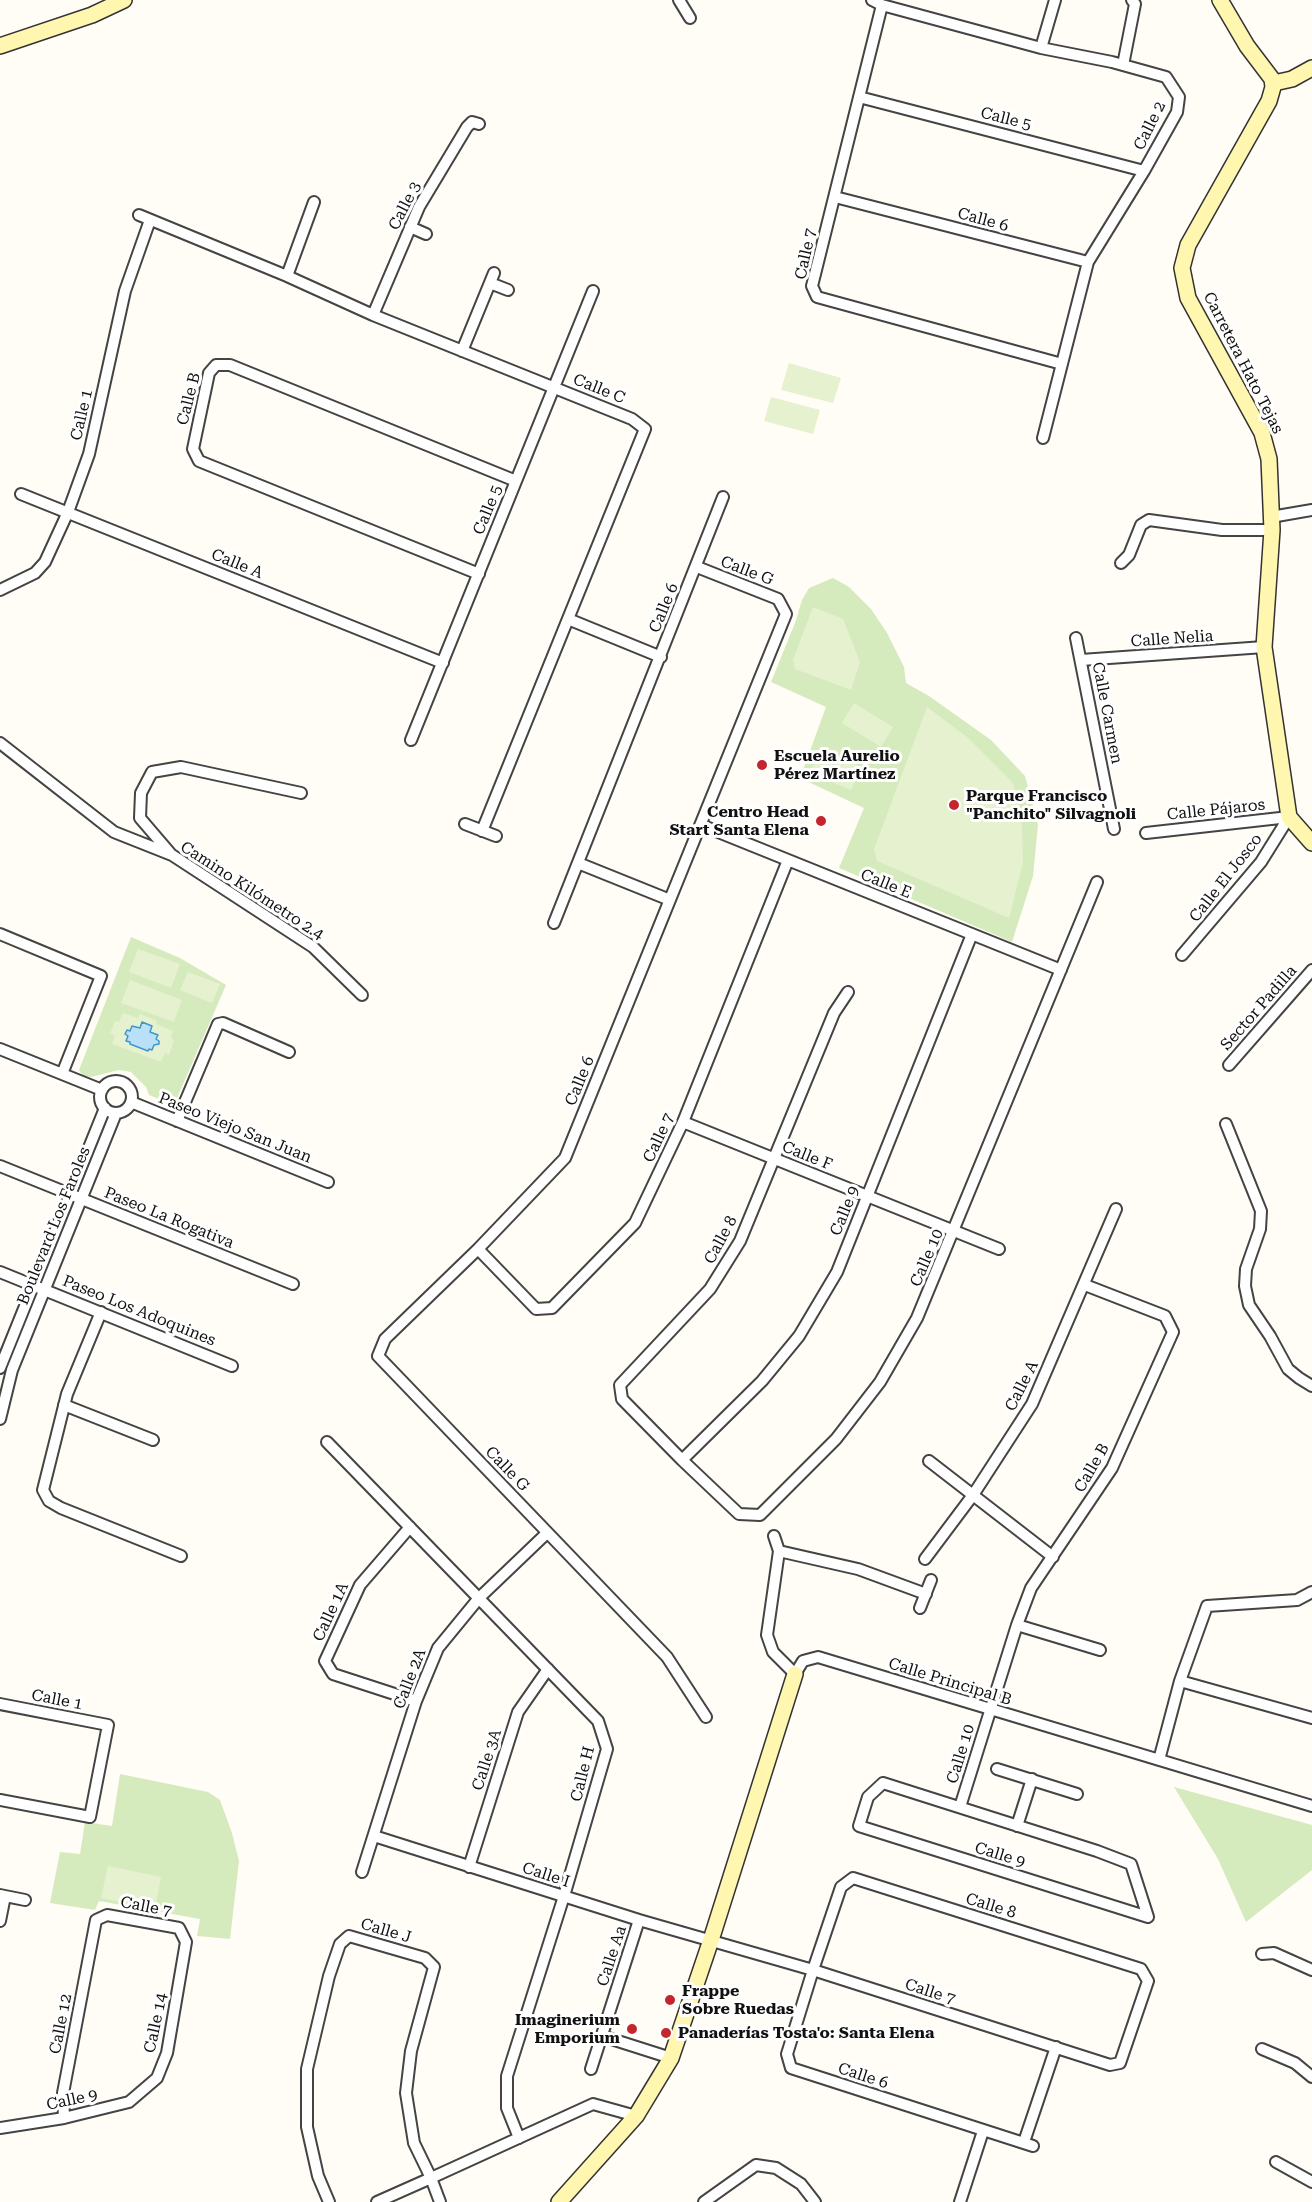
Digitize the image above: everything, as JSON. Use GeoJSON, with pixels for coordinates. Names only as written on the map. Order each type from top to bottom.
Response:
{"type":"FeatureCollection","features":[{"type":"Feature","properties":{"kind":"street"},"geometry":{"type":"LineString","coordinates":[[0,46],[92,15],[124,0]]}},
{"type":"Feature","properties":{"kind":"street"},"geometry":{"type":"LineString","coordinates":[[680,0],[690,18]]}},
{"type":"Feature","properties":{"kind":"street"},"geometry":{"type":"LineString","coordinates":[[1041,48],[1055,0]]}},
{"type":"Feature","properties":{"kind":"street"},"geometry":{"type":"LineString","coordinates":[[1123,64],[1135,4],[1132,0]]}},
{"type":"Feature","properties":{"kind":"street"},"geometry":{"type":"LineString","coordinates":[[1220,0],[1247,46],[1274,83],[1292,79],[1312,68]]}},
{"type":"Feature","properties":{"kind":"street","name":"Calle 2"},"geometry":{"type":"LineString","coordinates":[[877,2],[1041,48],[1123,64],[1166,77],[1179,97],[1177,112],[1088,262],[1042,438]]}},
{"type":"Feature","properties":{"kind":"street","name":"Calle 7"},"geometry":{"type":"LineString","coordinates":[[877,2],[859,97],[812,286],[817,297],[1062,364]]}},
{"type":"Feature","properties":{"kind":"street","name":"Carretera Hato Tejas"},"geometry":{"type":"LineString","coordinates":[[1274,83],[1269,101],[1188,245],[1182,268],[1188,298],[1262,433],[1269,459],[1271,524],[1264,647],[1289,817]]}},
{"type":"Feature","properties":{"kind":"street","name":"Calle 5"},"geometry":{"type":"LineString","coordinates":[[859,97],[1144,171]]}},
{"type":"Feature","properties":{"kind":"street","name":"Calle 3"},"geometry":{"type":"LineString","coordinates":[[373,315],[418,207],[467,127],[472,122],[479,124]]}},
{"type":"Feature","properties":{"kind":"street","name":"Calle 6"},"geometry":{"type":"LineString","coordinates":[[835,197],[1088,262]]}},
{"type":"Feature","properties":{"kind":"street"},"geometry":{"type":"LineString","coordinates":[[287,276],[314,202]]}},
{"type":"Feature","properties":{"kind":"street","name":"Calle C"},"geometry":{"type":"LineString","coordinates":[[139,215],[287,276],[373,315],[632,419],[645,429],[482,831]]}},
{"type":"Feature","properties":{"kind":"street","name":"Calle 1"},"geometry":{"type":"LineString","coordinates":[[0,590],[35,573],[45,562],[68,512],[89,453],[125,291],[150,220]]}},
{"type":"Feature","properties":{"kind":"street"},"geometry":{"type":"LineString","coordinates":[[410,227],[426,234]]}},
{"type":"Feature","properties":{"kind":"street"},"geometry":{"type":"LineString","coordinates":[[462,351],[492,278],[507,290]]}},
{"type":"Feature","properties":{"kind":"street","name":"Calle 5"},"geometry":{"type":"LineString","coordinates":[[411,740],[594,291]]}},
{"type":"Feature","properties":{"kind":"street","name":"Calle B"},"geometry":{"type":"LineString","coordinates":[[479,574],[199,461],[193,449],[209,373],[216,365],[230,365],[516,481]]}},
{"type":"Feature","properties":{"kind":"street","name":"Calle A"},"geometry":{"type":"LineString","coordinates":[[21,494],[443,663]]}},
{"type":"Feature","properties":{"kind":"street","name":"Calle 6"},"geometry":{"type":"LineString","coordinates":[[554,923],[723,497]]}},
{"type":"Feature","properties":{"kind":"street"},"geometry":{"type":"LineString","coordinates":[[1121,563],[1129,555],[1141,525],[1149,520],[1222,530],[1271,524],[1312,510]]}},
{"type":"Feature","properties":{"kind":"street","name":"Calle G"},"geometry":{"type":"LineString","coordinates":[[697,567],[778,599],[786,614],[762,673]]}},
{"type":"Feature","properties":{"kind":"street"},"geometry":{"type":"LineString","coordinates":[[568,620],[661,657]]}},
{"type":"Feature","properties":{"kind":"street","name":"Calle Carmen"},"geometry":{"type":"LineString","coordinates":[[1076,638],[1114,829]]}},
{"type":"Feature","properties":{"kind":"street","name":"Calle Nelia"},"geometry":{"type":"LineString","coordinates":[[1081,660],[1264,647]]}},
{"type":"Feature","properties":{"kind":"street","name":"Calle 6"},"geometry":{"type":"LineString","coordinates":[[478,1249],[565,1158],[762,673]]}},
{"type":"Feature","properties":{"kind":"street","name":"Camino Kilómetro 2.4"},"geometry":{"type":"LineString","coordinates":[[0,743],[114,832],[172,855],[313,947],[362,995]]}},
{"type":"Feature","properties":{"kind":"street"},"geometry":{"type":"LineString","coordinates":[[172,855],[141,818],[141,793],[152,772],[181,767],[301,793]]}},
{"type":"Feature","properties":{"kind":"street"},"geometry":{"type":"LineString","coordinates":[[1289,817],[1312,843]]}},
{"type":"Feature","properties":{"kind":"street","name":"Calle Pájaros"},"geometry":{"type":"LineString","coordinates":[[1146,833],[1289,817]]}},
{"type":"Feature","properties":{"kind":"street","name":"Calle El Josco"},"geometry":{"type":"LineString","coordinates":[[1182,955],[1261,862],[1289,817]]}},
{"type":"Feature","properties":{"kind":"street"},"geometry":{"type":"LineString","coordinates":[[465,824],[496,836]]}},
{"type":"Feature","properties":{"kind":"street","name":"Calle E"},"geometry":{"type":"LineString","coordinates":[[701,825],[1061,970]]}},
{"type":"Feature","properties":{"kind":"street","name":"Calle 7"},"geometry":{"type":"LineString","coordinates":[[478,1249],[536,1309],[552,1308],[636,1223],[683,1122],[788,860]]}},
{"type":"Feature","properties":{"kind":"street"},"geometry":{"type":"LineString","coordinates":[[578,863],[670,900]]}},
{"type":"Feature","properties":{"kind":"street","name":"Calle 10"},"geometry":{"type":"LineString","coordinates":[[682,1460],[739,1514],[760,1515],[836,1439],[880,1382],[917,1318],[1097,882]]}},
{"type":"Feature","properties":{"kind":"street"},"geometry":{"type":"LineString","coordinates":[[1077,900],[1088,905]]}},
{"type":"Feature","properties":{"kind":"street"},"geometry":{"type":"LineString","coordinates":[[0,934],[101,976],[62,1074]]}},
{"type":"Feature","properties":{"kind":"street","name":"Calle 9"},"geometry":{"type":"LineString","coordinates":[[682,1460],[762,1381],[799,1336],[837,1272],[972,934]]}},
{"type":"Feature","properties":{"kind":"street","name":"Sector Padilla"},"geometry":{"type":"LineString","coordinates":[[1229,1065],[1312,970]]}},
{"type":"Feature","properties":{"kind":"street","name":"Calle 8"},"geometry":{"type":"LineString","coordinates":[[682,1460],[622,1398],[620,1384],[710,1289],[740,1241],[834,1012],[848,992]]}},
{"type":"Feature","properties":{"kind":"street"},"geometry":{"type":"LineString","coordinates":[[177,1121],[218,1024],[223,1023],[290,1052]]}},
{"type":"Feature","properties":{"kind":"street"},"geometry":{"type":"LineString","coordinates":[[0,1049],[102,1090],[100,1099],[105,1108],[116,1113],[127,1109],[131,1102]]}},
{"type":"Feature","properties":{"kind":"street","name":"Paseo Viejo San Juan"},"geometry":{"type":"LineString","coordinates":[[102,1090],[111,1081],[122,1082],[130,1089],[131,1102],[328,1182]]}},
{"type":"Feature","properties":{"kind":"street","name":"Boulevard Los Faroles"},"geometry":{"type":"LineString","coordinates":[[0,1368],[105,1108]]}},
{"type":"Feature","properties":{"kind":"street","name":"Boulevard Los Faroles"},"geometry":{"type":"LineString","coordinates":[[0,1419],[12,1370],[116,1113]]}},
{"type":"Feature","properties":{"kind":"street","name":"Calle F"},"geometry":{"type":"LineString","coordinates":[[683,1122],[999,1249]]}},
{"type":"Feature","properties":{"kind":"street"},"geometry":{"type":"LineString","coordinates":[[1226,1124],[1261,1210],[1260,1229],[1246,1269],[1245,1286],[1250,1305],[1288,1369],[1312,1386]]}},
{"type":"Feature","properties":{"kind":"street","name":"Paseo La Rogativa"},"geometry":{"type":"LineString","coordinates":[[0,1166],[293,1284]]}},
{"type":"Feature","properties":{"kind":"street","name":"Calle A"},"geometry":{"type":"LineString","coordinates":[[925,1559],[973,1495],[1032,1404],[1116,1209]]}},
{"type":"Feature","properties":{"kind":"street","name":"Calle G"},"geometry":{"type":"LineString","coordinates":[[478,1249],[385,1339],[378,1356],[667,1657],[706,1717]]}},
{"type":"Feature","properties":{"kind":"street","name":"Paseo Los Adoquines"},"geometry":{"type":"LineString","coordinates":[[0,1272],[232,1366]]}},
{"type":"Feature","properties":{"kind":"street","name":"Calle B"},"geometry":{"type":"LineString","coordinates":[[990,1710],[1031,1588],[1112,1467],[1173,1332],[1165,1316],[1085,1285]]}},
{"type":"Feature","properties":{"kind":"street"},"geometry":{"type":"LineString","coordinates":[[101,1312],[67,1394],[43,1490],[49,1502],[181,1556]]}},
{"type":"Feature","properties":{"kind":"street"},"geometry":{"type":"LineString","coordinates":[[64,1405],[153,1440]]}},
{"type":"Feature","properties":{"kind":"street","name":"Calle H"},"geometry":{"type":"LineString","coordinates":[[327,1442],[598,1720],[608,1749],[507,2076],[507,2108],[519,2138]]}},
{"type":"Feature","properties":{"kind":"street"},"geometry":{"type":"LineString","coordinates":[[929,1461],[1053,1557]]}},
{"type":"Feature","properties":{"kind":"street","name":"Calle 1A"},"geometry":{"type":"LineString","coordinates":[[410,1527],[360,1585],[325,1661],[333,1674],[416,1701]]}},
{"type":"Feature","properties":{"kind":"street","name":"Calle 2A"},"geometry":{"type":"LineString","coordinates":[[362,1872],[416,1701],[438,1648],[480,1598],[547,1533]]}},
{"type":"Feature","properties":{"kind":"street"},"geometry":{"type":"LineString","coordinates":[[559,2202],[636,2116],[671,2058],[711,1940],[795,1674],[773,1652],[766,1635],[778,1551],[774,1536]]}},
{"type":"Feature","properties":{"kind":"street"},"geometry":{"type":"LineString","coordinates":[[778,1551],[858,1569],[926,1594]]}},
{"type":"Feature","properties":{"kind":"street"},"geometry":{"type":"LineString","coordinates":[[920,1608],[931,1580]]}},
{"type":"Feature","properties":{"kind":"street"},"geometry":{"type":"LineString","coordinates":[[1159,1760],[1180,1681],[1207,1606],[1297,1600],[1312,1592]]}},
{"type":"Feature","properties":{"kind":"street"},"geometry":{"type":"LineString","coordinates":[[1017,1625],[1100,1650]]}},
{"type":"Feature","properties":{"kind":"street","name":"Calle Principal B"},"geometry":{"type":"LineString","coordinates":[[795,1674],[803,1661],[818,1657],[1312,1806]]}},
{"type":"Feature","properties":{"kind":"street","name":"Calle 3A"},"geometry":{"type":"LineString","coordinates":[[469,1866],[518,1712],[548,1669]]}},
{"type":"Feature","properties":{"kind":"street"},"geometry":{"type":"LineString","coordinates":[[1180,1681],[1312,1718]]}},
{"type":"Feature","properties":{"kind":"street","name":"Calle 1"},"geometry":{"type":"LineString","coordinates":[[0,1704],[108,1725],[90,1817],[0,1800]]}},
{"type":"Feature","properties":{"kind":"street","name":"Calle 10"},"geometry":{"type":"LineString","coordinates":[[960,1807],[990,1710]]}},
{"type":"Feature","properties":{"kind":"street"},"geometry":{"type":"LineString","coordinates":[[997,1769],[1077,1794]]}},
{"type":"Feature","properties":{"kind":"street"},"geometry":{"type":"LineString","coordinates":[[1017,1826],[1032,1779]]}},
{"type":"Feature","properties":{"kind":"street","name":"Calle 9"},"geometry":{"type":"LineString","coordinates":[[883,1783],[1017,1826],[1131,1864],[1148,1917],[859,1826],[868,1797],[883,1783]]}},
{"type":"Feature","properties":{"kind":"street","name":"Calle I"},"geometry":{"type":"LineString","coordinates":[[374,1836],[639,1920],[711,1940]]}},
{"type":"Feature","properties":{"kind":"street","name":"Calle 8"},"geometry":{"type":"LineString","coordinates":[[813,1970],[841,1887],[853,1878],[1141,1969],[1149,1981],[1127,2043]]}},
{"type":"Feature","properties":{"kind":"street"},"geometry":{"type":"LineString","coordinates":[[0,1921],[2,1896],[25,1900]]}},
{"type":"Feature","properties":{"kind":"street","name":"Calle 7"},"geometry":{"type":"LineString","coordinates":[[93,1936],[96,1920],[107,1915],[179,1928],[186,1942],[184,1956]]}},
{"type":"Feature","properties":{"kind":"street","name":"Calle Aa"},"geometry":{"type":"LineString","coordinates":[[591,2069],[639,1920]]}},
{"type":"Feature","properties":{"kind":"street","name":"Calle 12"},"geometry":{"type":"LineString","coordinates":[[64,2118],[63,2093],[93,1936]]}},
{"type":"Feature","properties":{"kind":"street","name":"Calle J"},"geometry":{"type":"LineString","coordinates":[[329,2202],[318,2176],[307,2127],[307,2069],[329,1976],[340,1944],[349,1936],[425,1958],[434,1967],[411,2051],[406,2093],[414,2143],[440,2202]]}},
{"type":"Feature","properties":{"kind":"street","name":"Calle 7"},"geometry":{"type":"LineString","coordinates":[[711,1940],[813,1970],[1110,2065],[1120,2063],[1127,2043]]}},
{"type":"Feature","properties":{"kind":"street"},"geometry":{"type":"LineString","coordinates":[[1262,1954],[1274,1953],[1312,1970]]}},
{"type":"Feature","properties":{"kind":"street","name":"Calle 14"},"geometry":{"type":"LineString","coordinates":[[145,2089],[157,2078],[167,2053],[184,1956]]}},
{"type":"Feature","properties":{"kind":"street","name":"Calle 6"},"geometry":{"type":"LineString","coordinates":[[813,1970],[787,2054],[791,2068],[983,2131],[1029,2144],[1056,2047]]}},
{"type":"Feature","properties":{"kind":"street"},"geometry":{"type":"LineString","coordinates":[[602,2036],[671,2058]]}},
{"type":"Feature","properties":{"kind":"street"},"geometry":{"type":"LineString","coordinates":[[1262,2049],[1295,2063],[1312,2077]]}},
{"type":"Feature","properties":{"kind":"street","name":"Calle 9"},"geometry":{"type":"LineString","coordinates":[[0,2128],[64,2118],[129,2102],[145,2089]]}},
{"type":"Feature","properties":{"kind":"street"},"geometry":{"type":"LineString","coordinates":[[377,2202],[593,2104],[636,2116]]}},
{"type":"Feature","properties":{"kind":"street"},"geometry":{"type":"LineString","coordinates":[[960,2202],[983,2131]]}},
{"type":"Feature","properties":{"kind":"street"},"geometry":{"type":"LineString","coordinates":[[1276,2162],[1312,2182]]}},
{"type":"Feature","properties":{"kind":"street"},"geometry":{"type":"LineString","coordinates":[[704,2202],[756,2165],[776,2168],[801,2184],[815,2202]]}},
{"type":"Feature","properties":{"kind":"green space"},"geometry":{"type":"Polygon","coordinates":[[[789,363],[841,378],[833,403],[781,390],[789,363]]]}},
{"type":"Feature","properties":{"kind":"green space"},"geometry":{"type":"Polygon","coordinates":[[[771,397],[820,410],[813,434],[764,421],[771,397]]]}},
{"type":"Feature","properties":{"kind":"green space"},"geometry":{"type":"Polygon","coordinates":[[[833,578],[849,587],[871,609],[887,633],[904,667],[906,683],[929,696],[991,740],[1025,776],[1038,825],[1033,876],[1012,942],[839,868],[864,808],[800,778],[826,707],[771,682],[802,600],[809,588],[833,578]]]}},
{"type":"Feature","properties":{"kind":"green space"},"geometry":{"type":"Polygon","coordinates":[[[813,607],[843,619],[860,662],[851,690],[795,669],[793,660],[813,607]]]}},
{"type":"Feature","properties":{"kind":"green space"},"geometry":{"type":"Polygon","coordinates":[[[854,703],[893,727],[881,747],[842,723],[854,703]]]}},
{"type":"Feature","properties":{"kind":"green space","name":"Parque Francisco \"Panchito\" Silvagnoli"},"geometry":{"type":"Polygon","coordinates":[[[927,707],[967,737],[1013,783],[1022,827],[1023,862],[1009,918],[877,861],[874,849],[927,707]]]}},
{"type":"Feature","properties":{"kind":"green space"},"geometry":{"type":"Polygon","coordinates":[[[820,749],[861,767],[851,790],[810,773],[820,749]]]}},
{"type":"Feature","properties":{"kind":"green space"},"geometry":{"type":"Polygon","coordinates":[[[131,937],[180,958],[226,985],[174,1105],[149,1095],[146,1087],[131,1072],[119,1070],[91,1077],[82,1075],[79,1070],[131,937]]]}},
{"type":"Feature","properties":{"kind":"green space"},"geometry":{"type":"Polygon","coordinates":[[[138,949],[180,964],[171,988],[129,972],[138,949]]]}},
{"type":"Feature","properties":{"kind":"green space"},"geometry":{"type":"Polygon","coordinates":[[[188,972],[220,984],[212,1003],[180,990],[188,972]]]}},
{"type":"Feature","properties":{"kind":"green space"},"geometry":{"type":"Polygon","coordinates":[[[130,980],[182,1000],[174,1022],[121,1003],[130,980]]]}},
{"type":"Feature","properties":{"kind":"green space"},"geometry":{"type":"Polygon","coordinates":[[[123,1013],[138,1018],[140,1014],[173,1031],[171,1038],[174,1040],[169,1055],[165,1053],[161,1062],[112,1044],[115,1035],[110,1034],[115,1021],[119,1022],[123,1013]]]}},
{"type":"Feature","properties":{"kind":"green space"},"geometry":{"type":"Polygon","coordinates":[[[120,1774],[208,1792],[220,1800],[239,1861],[230,1939],[197,1936],[200,1919],[99,1901],[95,1910],[50,1903],[60,1852],[80,1854],[85,1822],[112,1826],[120,1774]]]}},
{"type":"Feature","properties":{"kind":"green space"},"geometry":{"type":"Polygon","coordinates":[[[1174,1787],[1312,1825],[1312,1870],[1246,1922],[1218,1859],[1174,1787]]]}},
{"type":"Feature","properties":{"kind":"green space"},"geometry":{"type":"Polygon","coordinates":[[[108,1866],[161,1877],[155,1909],[101,1898],[108,1866]]]}},
{"type":"Feature","properties":{"kind":"water"},"geometry":{"type":"Polygon","coordinates":[[[142,1022],[152,1026],[150,1032],[158,1035],[156,1039],[159,1044],[154,1045],[152,1050],[148,1051],[126,1041],[127,1030],[130,1031],[132,1026],[140,1028],[142,1022]]]}},
{"type":"Feature","properties":{"kind":"place","name":"Escuela Aurelio Pérez Martínez"},"geometry":{"type":"Point","coordinates":[762,765]}},
{"type":"Feature","properties":{"kind":"place","name":"Parque Francisco \"Panchito\" Silvagnoli"},"geometry":{"type":"Point","coordinates":[954,805]}},
{"type":"Feature","properties":{"kind":"place","name":"Centro Head Start Santa Elena"},"geometry":{"type":"Point","coordinates":[821,821]}},
{"type":"Feature","properties":{"kind":"place","name":"Frappe Sobre Ruedas"},"geometry":{"type":"Point","coordinates":[670,2000]}},
{"type":"Feature","properties":{"kind":"place","name":"Imaginerium Emporium"},"geometry":{"type":"Point","coordinates":[632,2029]}},
{"type":"Feature","properties":{"kind":"place","name":"Panaderías Tosta'o: Santa Elena"},"geometry":{"type":"Point","coordinates":[666,2033]}}]}
